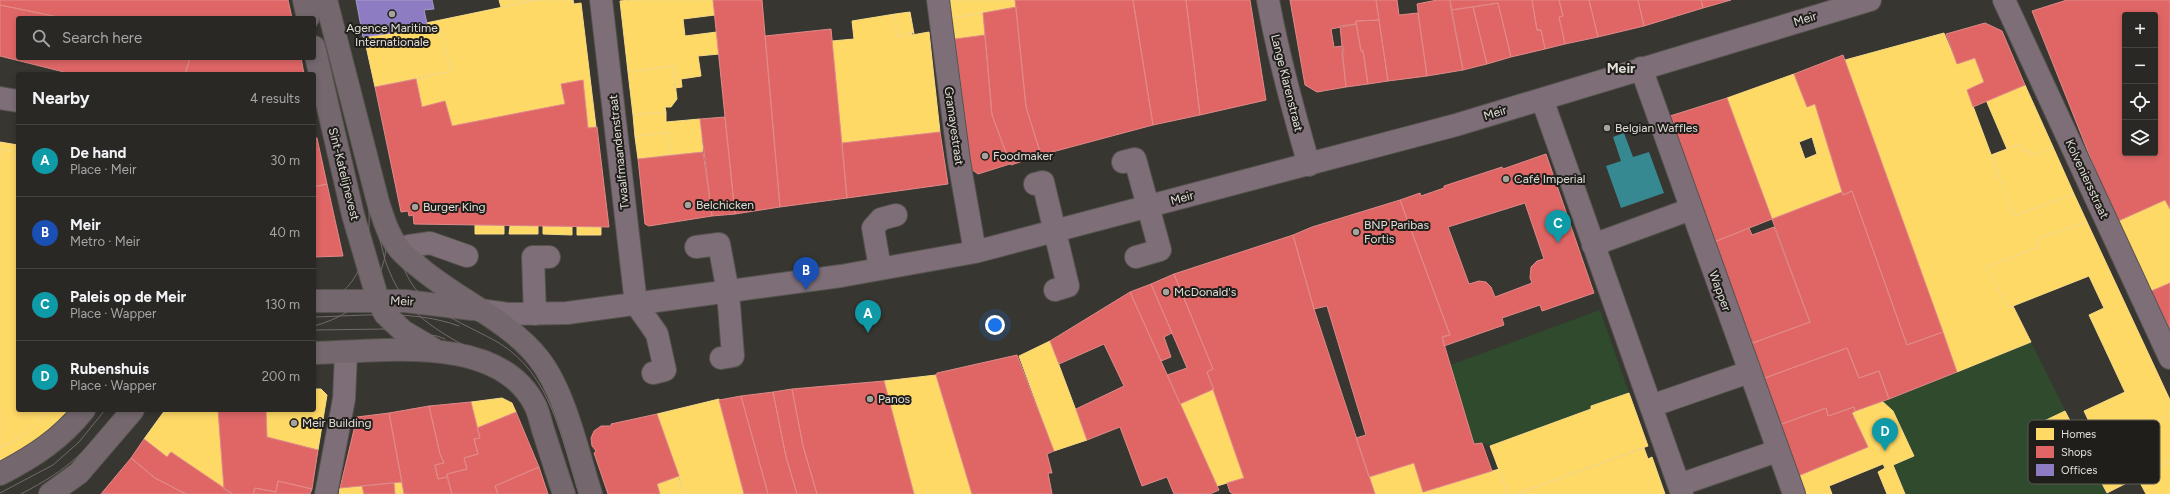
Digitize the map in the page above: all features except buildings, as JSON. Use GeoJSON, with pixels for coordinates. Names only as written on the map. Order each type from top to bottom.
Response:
{"type":"FeatureCollection","features":[{"type":"Feature","properties":{"kind":"street"},"geometry":{"type":"LineString","coordinates":[[304,0],[308,16]]}},
{"type":"Feature","properties":{"kind":"street"},"geometry":{"type":"LineString","coordinates":[[326,0],[378,202],[387,228],[403,246],[430,243],[467,256]]}},
{"type":"Feature","properties":{"kind":"street","name":"Twaalfmaandenstraat"},"geometry":{"type":"LineString","coordinates":[[601,0],[636,304]]}},
{"type":"Feature","properties":{"kind":"street","name":"Gramayestraat"},"geometry":{"type":"LineString","coordinates":[[938,0],[959,161],[975,252]]}},
{"type":"Feature","properties":{"kind":"street","name":"Lange Klarenstraat"},"geometry":{"type":"LineString","coordinates":[[1268,0],[1275,42],[1309,164]]}},
{"type":"Feature","properties":{"kind":"street","name":"Meir"},"geometry":{"type":"LineString","coordinates":[[435,350],[403,331],[385,314],[378,300],[420,302],[479,310],[535,314],[567,313],[728,292],[975,252],[1309,164],[1542,99],[1640,68],[1870,0]]}},
{"type":"Feature","properties":{"kind":"street","name":"Kolveniersstraat"},"geometry":{"type":"LineString","coordinates":[[2004,0],[2170,358]]}},
{"type":"Feature","properties":{"kind":"street","name":"Sint-Katelijnevest"},"geometry":{"type":"LineString","coordinates":[[316,60],[318,81],[353,215],[378,300]]}},
{"type":"Feature","properties":{"kind":"street","name":"Wapper"},"geometry":{"type":"LineString","coordinates":[[1640,68],[1777,451],[1794,494]]}},
{"type":"Feature","properties":{"kind":"street"},"geometry":{"type":"LineString","coordinates":[[0,98],[16,101]]}},
{"type":"Feature","properties":{"kind":"street"},"geometry":{"type":"LineString","coordinates":[[1542,99],[1681,490],[1777,451]]}},
{"type":"Feature","properties":{"kind":"street"},"geometry":{"type":"LineString","coordinates":[[1123,162],[1136,159],[1160,250],[1136,257]]}},
{"type":"Feature","properties":{"kind":"street"},"geometry":{"type":"LineString","coordinates":[[1035,184],[1043,182],[1068,286],[1055,290]]}},
{"type":"Feature","properties":{"kind":"street"},"geometry":{"type":"LineString","coordinates":[[1593,244],[1691,209]]}},
{"type":"Feature","properties":{"kind":"street"},"geometry":{"type":"LineString","coordinates":[[880,268],[873,228],[881,219],[896,215]]}},
{"type":"Feature","properties":{"kind":"street"},"geometry":{"type":"LineString","coordinates":[[696,248],[719,244],[728,292],[733,356],[721,358]]}},
{"type":"Feature","properties":{"kind":"street","name":"Meir"},"geometry":{"type":"LineString","coordinates":[[403,246],[434,280],[524,342],[539,359],[551,378],[562,405],[591,494]]}},
{"type":"Feature","properties":{"kind":"street"},"geometry":{"type":"LineString","coordinates":[[535,314],[533,257],[549,257]]}},
{"type":"Feature","properties":{"kind":"street"},"geometry":{"type":"LineString","coordinates":[[316,301],[378,300]]}},
{"type":"Feature","properties":{"kind":"street"},"geometry":{"type":"LineString","coordinates":[[636,304],[657,334],[665,370],[653,373]]}},
{"type":"Feature","properties":{"kind":"street","name":"Meir"},"geometry":{"type":"LineString","coordinates":[[316,353],[435,350],[473,358],[498,368],[514,378],[534,404],[564,494]]}},
{"type":"Feature","properties":{"kind":"street"},"geometry":{"type":"LineString","coordinates":[[326,494],[344,399],[346,353]]}},
{"type":"Feature","properties":{"kind":"street"},"geometry":{"type":"LineString","coordinates":[[1651,406],[1749,372]]}},
{"type":"Feature","properties":{"kind":"street"},"geometry":{"type":"LineString","coordinates":[[0,474],[45,448],[68,429],[82,412]]}},
{"type":"Feature","properties":{"kind":"street"},"geometry":{"type":"LineString","coordinates":[[50,494],[79,474],[131,412]]}},
{"type":"Feature","properties":{"kind":"green space"},"geometry":{"type":"Polygon","coordinates":[[[1600,310],[1629,393],[1591,406],[1591,409],[1490,446],[1482,443],[1474,444],[1450,365],[1600,310]]]}},
{"type":"Feature","properties":{"kind":"green space"},"geometry":{"type":"Polygon","coordinates":[[[2031,342],[2070,420],[2028,420],[2028,484],[2102,484],[2107,494],[1905,494],[1893,465],[1914,455],[1893,411],[1882,401],[2031,342]]]}},
{"type":"Feature","properties":{"kind":"water"},"geometry":{"type":"Polygon","coordinates":[[[1624,133],[1633,157],[1649,152],[1664,193],[1621,208],[1606,166],[1621,161],[1613,137],[1624,133]]]}},
{"type":"Feature","properties":{"kind":"tram line"},"geometry":{"type":"LineString","coordinates":[[320,0],[385,260],[392,277],[400,292],[418,315],[442,333],[472,350]]}},
{"type":"Feature","properties":{"kind":"tram line"},"geometry":{"type":"LineString","coordinates":[[332,0],[397,251],[408,277],[422,297],[442,313],[499,343],[517,356],[531,372],[543,390],[552,410],[579,494]]}},
{"type":"Feature","properties":{"kind":"tram line"},"geometry":{"type":"LineString","coordinates":[[316,308],[329,302],[342,293],[352,282],[359,270],[368,241],[369,209]]}},
{"type":"Feature","properties":{"kind":"tram line"},"geometry":{"type":"LineString","coordinates":[[316,325],[332,320],[347,312],[371,289],[379,275],[384,260],[387,242],[386,224]]}},
{"type":"Feature","properties":{"kind":"tram line"},"geometry":{"type":"LineString","coordinates":[[316,317],[405,315],[423,317],[459,326]]}},
{"type":"Feature","properties":{"kind":"tram line"},"geometry":{"type":"LineString","coordinates":[[316,330],[385,329],[437,336],[445,339]]}},
{"type":"Feature","properties":{"kind":"tram line"},"geometry":{"type":"LineString","coordinates":[[467,348],[484,353],[493,358],[509,369],[523,384],[542,418],[565,494]]}},
{"type":"Feature","properties":{"kind":"tram line"},"geometry":{"type":"LineString","coordinates":[[0,493],[53,465],[79,442],[103,412]]}},
{"type":"Feature","properties":{"kind":"tram line"},"geometry":{"type":"LineString","coordinates":[[21,494],[52,476],[76,458],[97,437],[117,412]]}},
{"type":"Feature","properties":{"kind":"place","name":"Agence Maritime Internationale"},"geometry":{"type":"Point","coordinates":[392,14]}},
{"type":"Feature","properties":{"kind":"place","name":"Belgian Waffles"},"geometry":{"type":"Point","coordinates":[1607,128]}},
{"type":"Feature","properties":{"kind":"place","name":"Foodmaker"},"geometry":{"type":"Point","coordinates":[985,156]}},
{"type":"Feature","properties":{"kind":"place","name":"Café Imperial"},"geometry":{"type":"Point","coordinates":[1506,179]}},
{"type":"Feature","properties":{"kind":"place","name":"Belchicken"},"geometry":{"type":"Point","coordinates":[688,205]}},
{"type":"Feature","properties":{"kind":"place","name":"Burger King"},"geometry":{"type":"Point","coordinates":[415,207]}},
{"type":"Feature","properties":{"kind":"place","name":"BNP Paribas Fortis"},"geometry":{"type":"Point","coordinates":[1356,232]}},
{"type":"Feature","properties":{"kind":"place","name":"Paleis op de Meir"},"geometry":{"type":"Point","coordinates":[1558,243]}},
{"type":"Feature","properties":{"kind":"place","name":"Meir"},"geometry":{"type":"Point","coordinates":[806,290]}},
{"type":"Feature","properties":{"kind":"place","name":"McDonald's"},"geometry":{"type":"Point","coordinates":[1166,292]}},
{"type":"Feature","properties":{"kind":"place","name":"De hand"},"geometry":{"type":"Point","coordinates":[868,333]}},
{"type":"Feature","properties":{"kind":"place","name":"Panos"},"geometry":{"type":"Point","coordinates":[870,399]}},
{"type":"Feature","properties":{"kind":"place","name":"Meir Building"},"geometry":{"type":"Point","coordinates":[294,423]}},
{"type":"Feature","properties":{"kind":"place","name":"Rubenshuis"},"geometry":{"type":"Point","coordinates":[1885,451]}},
{"type":"Feature","properties":{"kind":"district","name":"Meir"},"geometry":{"type":"Point","coordinates":[1621,68]}}]}
